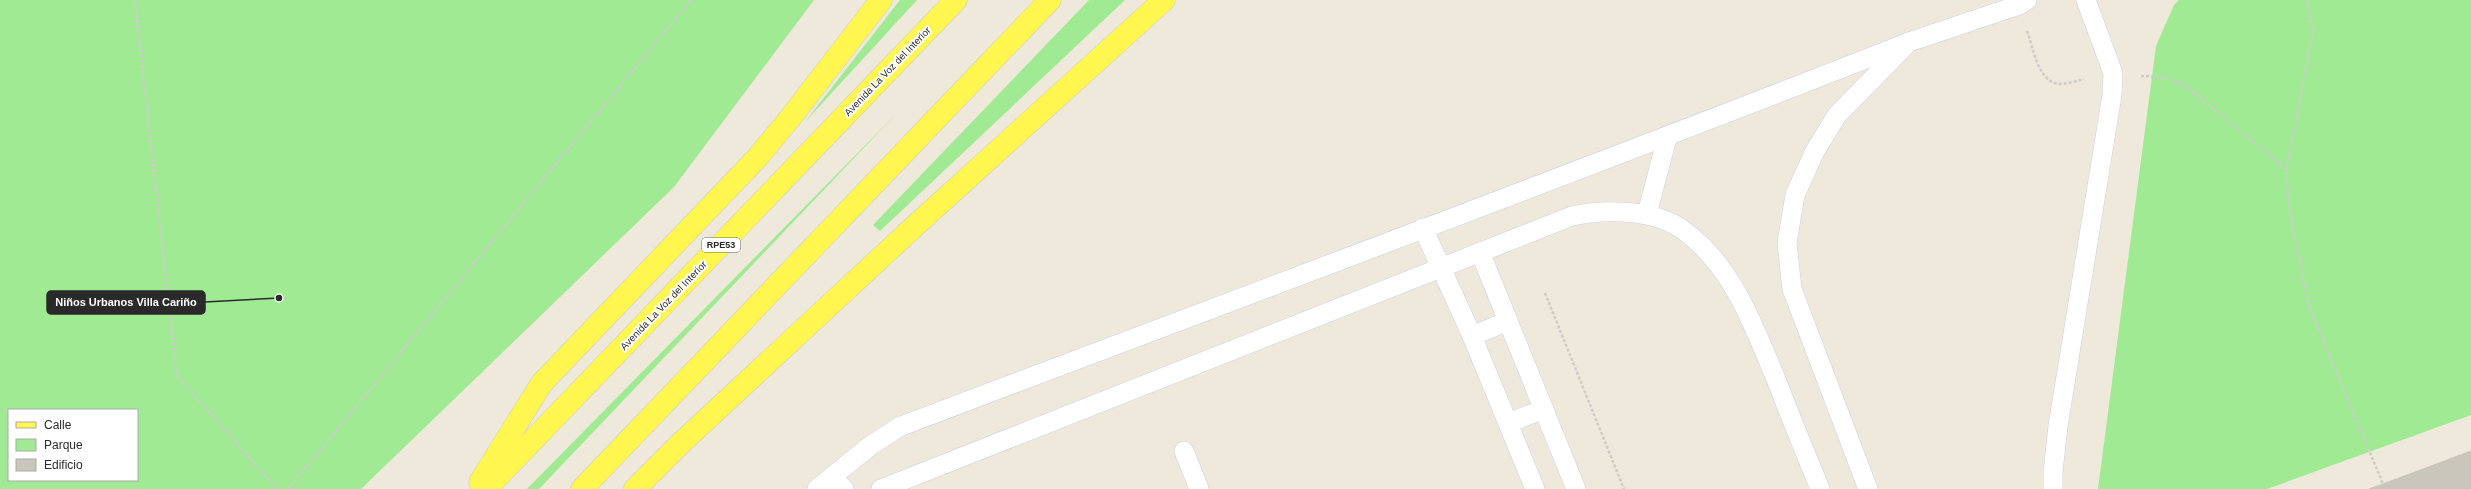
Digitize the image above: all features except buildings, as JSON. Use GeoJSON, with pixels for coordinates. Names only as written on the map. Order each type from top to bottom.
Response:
{"type":"FeatureCollection","features":[{"type":"Feature","properties":{"kind":"main road"},"geometry":{"type":"LineString","coordinates":[[476,489],[542,384],[757,158],[791,117],[881,0]]}},
{"type":"Feature","properties":{"kind":"main road","name":"Avenida La Voz del Interior"},"geometry":{"type":"LineString","coordinates":[[486,489],[956,0]]}},
{"type":"Feature","properties":{"kind":"main road"},"geometry":{"type":"LineString","coordinates":[[582,489],[1050,0]]}},
{"type":"Feature","properties":{"kind":"main road"},"geometry":{"type":"LineString","coordinates":[[635,489],[681,443],[917,224],[1164,0]]}},
{"type":"Feature","properties":{"kind":"lane"},"geometry":{"type":"LineString","coordinates":[[817,489],[838,483],[870,446],[899,427],[1423,228],[1667,138],[1910,42],[2019,5],[2027,0]]}},
{"type":"Feature","properties":{"kind":"lane"},"geometry":{"type":"LineString","coordinates":[[2053,489],[2053,472],[2058,426],[2112,95],[2113,74],[2086,0]]}},
{"type":"Feature","properties":{"kind":"lane"},"geometry":{"type":"LineString","coordinates":[[1868,489],[1792,289],[1787,243],[1795,195],[1815,150],[1838,115],[1910,42]]}},
{"type":"Feature","properties":{"kind":"lane"},"geometry":{"type":"LineString","coordinates":[[1647,214],[1667,138]]}},
{"type":"Feature","properties":{"kind":"lane"},"geometry":{"type":"LineString","coordinates":[[881,489],[1480,252],[1578,215],[1612,211],[1647,214],[1683,229],[1719,264],[1746,305],[1820,489]]}},
{"type":"Feature","properties":{"kind":"lane"},"geometry":{"type":"LineString","coordinates":[[1423,228],[1472,336],[1535,489]]}},
{"type":"Feature","properties":{"kind":"lane"},"geometry":{"type":"LineString","coordinates":[[1480,252],[1576,489]]}},
{"type":"Feature","properties":{"kind":"lane"},"geometry":{"type":"LineString","coordinates":[[1472,336],[1508,321]]}},
{"type":"Feature","properties":{"kind":"lane"},"geometry":{"type":"LineString","coordinates":[[1508,423],[1544,409]]}},
{"type":"Feature","properties":{"kind":"lane"},"geometry":{"type":"LineString","coordinates":[[1184,451],[1199,489]]}},
{"type":"Feature","properties":{"kind":"path"},"geometry":{"type":"LineString","coordinates":[[135,0],[177,376],[277,489]]}},
{"type":"Feature","properties":{"kind":"path"},"geometry":{"type":"LineString","coordinates":[[288,489],[691,0]]}},
{"type":"Feature","properties":{"kind":"path"},"geometry":{"type":"LineString","coordinates":[[2307,0],[2313,33],[2286,170],[2291,221],[2309,306],[2383,484]]}},
{"type":"Feature","properties":{"kind":"path"},"geometry":{"type":"LineString","coordinates":[[1545,292],[1624,489]]}},
{"type":"Feature","properties":{"kind":"green space"},"geometry":{"type":"Polygon","coordinates":[[[0,0],[814,0],[674,187],[361,489],[0,489],[0,0]]]}},
{"type":"Feature","properties":{"kind":"green space"},"geometry":{"type":"Polygon","coordinates":[[[900,0],[917,0],[805,122],[900,0]]]}},
{"type":"Feature","properties":{"kind":"green space"},"geometry":{"type":"Polygon","coordinates":[[[1089,0],[1125,0],[880,231],[873,225],[1089,0]]]}},
{"type":"Feature","properties":{"kind":"green space"},"geometry":{"type":"Polygon","coordinates":[[[2179,0],[2471,0],[2471,415],[2267,489],[2098,489],[2156,46],[2174,5],[2179,0]]]}},
{"type":"Feature","properties":{"kind":"green space"},"geometry":{"type":"Polygon","coordinates":[[[896,114],[539,489],[527,489],[896,114]]]}},
{"type":"Feature","properties":{"kind":"place","name":"Niños Urbanos Villa Cariño"},"geometry":{"type":"Point","coordinates":[279,298]}}]}
